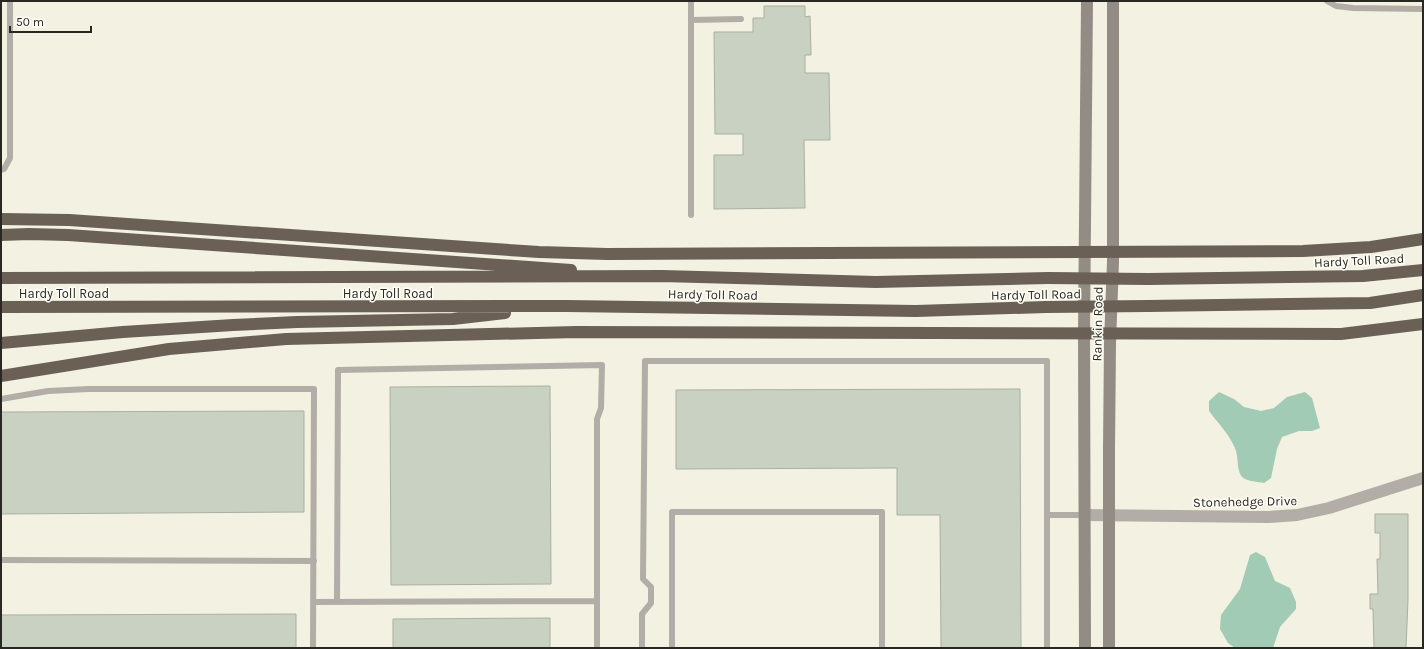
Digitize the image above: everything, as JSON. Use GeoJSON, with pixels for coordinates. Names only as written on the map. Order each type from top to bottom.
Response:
{"type":"FeatureCollection","features":[{"type":"Feature","properties":{"kind":"highway"},"geometry":{"type":"LineString","coordinates":[[1,219],[70,220],[539,252],[615,254],[1303,251],[1371,247],[1423,239]]}},
{"type":"Feature","properties":{"kind":"highway"},"geometry":{"type":"LineString","coordinates":[[1,235],[68,235],[662,276]]}},
{"type":"Feature","properties":{"kind":"highway","name":"Hardy Toll Road"},"geometry":{"type":"LineString","coordinates":[[1,278],[662,276],[876,282],[1048,278],[1148,279],[1363,276],[1423,270]]}},
{"type":"Feature","properties":{"kind":"highway","name":"Hardy Toll Road"},"geometry":{"type":"LineString","coordinates":[[1,307],[567,306],[916,311],[1046,307],[1370,303],[1423,295]]}},
{"type":"Feature","properties":{"kind":"highway"},"geometry":{"type":"LineString","coordinates":[[1,342],[233,325],[298,322],[453,319],[567,306]]}},
{"type":"Feature","properties":{"kind":"highway"},"geometry":{"type":"LineString","coordinates":[[1,376],[170,349],[286,339],[576,332],[1110,332],[1342,334],[1423,324]]}},
{"type":"Feature","properties":{"kind":"main road","name":"Rankin Road"},"geometry":{"type":"LineString","coordinates":[[1085,648],[1084,333],[1087,1]]}},
{"type":"Feature","properties":{"kind":"main road","name":"Rankin Road"},"geometry":{"type":"LineString","coordinates":[[1109,648],[1109,449],[1112,251],[1113,1]]}},
{"type":"Feature","properties":{"kind":"street","name":"Stonehedge Drive"},"geometry":{"type":"LineString","coordinates":[[1085,515],[1268,517],[1298,515],[1329,508],[1423,478]]}},
{"type":"Feature","properties":{"kind":"lane"},"geometry":{"type":"LineString","coordinates":[[1,170],[4,169],[10,158],[10,1]]}},
{"type":"Feature","properties":{"kind":"lane"},"geometry":{"type":"LineString","coordinates":[[691,1],[691,215]]}},
{"type":"Feature","properties":{"kind":"lane"},"geometry":{"type":"LineString","coordinates":[[1327,1],[1336,6],[1353,8],[1423,9]]}},
{"type":"Feature","properties":{"kind":"lane"},"geometry":{"type":"LineString","coordinates":[[691,20],[741,18]]}},
{"type":"Feature","properties":{"kind":"lane"},"geometry":{"type":"LineString","coordinates":[[642,648],[642,614],[651,603],[651,587],[643,579],[645,361],[1047,361],[1047,648]]}},
{"type":"Feature","properties":{"kind":"lane"},"geometry":{"type":"LineString","coordinates":[[337,602],[338,370],[602,366],[602,408],[597,419],[597,648]]}},
{"type":"Feature","properties":{"kind":"lane"},"geometry":{"type":"LineString","coordinates":[[1,399],[48,391],[89,389],[314,389],[313,648]]}},
{"type":"Feature","properties":{"kind":"lane"},"geometry":{"type":"LineString","coordinates":[[672,648],[672,512],[882,512],[882,648]]}},
{"type":"Feature","properties":{"kind":"lane"},"geometry":{"type":"LineString","coordinates":[[1047,515],[1085,515]]}},
{"type":"Feature","properties":{"kind":"lane"},"geometry":{"type":"LineString","coordinates":[[1,560],[314,561]]}},
{"type":"Feature","properties":{"kind":"lane"},"geometry":{"type":"LineString","coordinates":[[314,602],[597,601]]}},
{"type":"Feature","properties":{"kind":"shaded area"},"geometry":{"type":"Polygon","coordinates":[[[1219,392],[1234,399],[1244,407],[1261,411],[1274,408],[1287,397],[1305,392],[1312,398],[1320,428],[1312,431],[1299,431],[1282,437],[1277,449],[1271,478],[1264,483],[1245,479],[1239,472],[1233,443],[1209,411],[1209,401],[1219,392]]]}},
{"type":"Feature","properties":{"kind":"shaded area"},"geometry":{"type":"Polygon","coordinates":[[[1256,552],[1265,557],[1275,581],[1290,588],[1296,602],[1296,609],[1280,627],[1273,648],[1235,648],[1228,643],[1220,629],[1221,615],[1240,589],[1250,555],[1256,552]]]}},
{"type":"Feature","properties":{"kind":"building"},"geometry":{"type":"Polygon","coordinates":[[[764,6],[805,6],[805,17],[810,16],[811,55],[805,55],[805,73],[829,73],[830,140],[804,140],[805,208],[714,209],[714,155],[743,155],[743,134],[715,134],[714,32],[753,32],[753,18],[764,18],[764,6]]]}},
{"type":"Feature","properties":{"kind":"building"},"geometry":{"type":"Polygon","coordinates":[[[550,386],[551,584],[391,585],[390,387],[550,386]]]}},
{"type":"Feature","properties":{"kind":"building"},"geometry":{"type":"Polygon","coordinates":[[[1020,389],[1021,648],[941,648],[940,515],[897,515],[897,468],[676,469],[676,390],[1020,389]]]}},
{"type":"Feature","properties":{"kind":"building"},"geometry":{"type":"Polygon","coordinates":[[[304,411],[304,512],[1,514],[1,412],[304,411]]]}},
{"type":"Feature","properties":{"kind":"building"},"geometry":{"type":"Polygon","coordinates":[[[1375,514],[1408,514],[1408,600],[1406,648],[1374,648],[1373,609],[1370,609],[1370,594],[1378,594],[1377,559],[1380,559],[1380,533],[1375,533],[1375,514]]]}},
{"type":"Feature","properties":{"kind":"building"},"geometry":{"type":"Polygon","coordinates":[[[296,614],[296,648],[1,648],[1,615],[296,614]]]}},
{"type":"Feature","properties":{"kind":"building"},"geometry":{"type":"Polygon","coordinates":[[[550,618],[550,648],[393,648],[393,619],[550,618]]]}}]}
